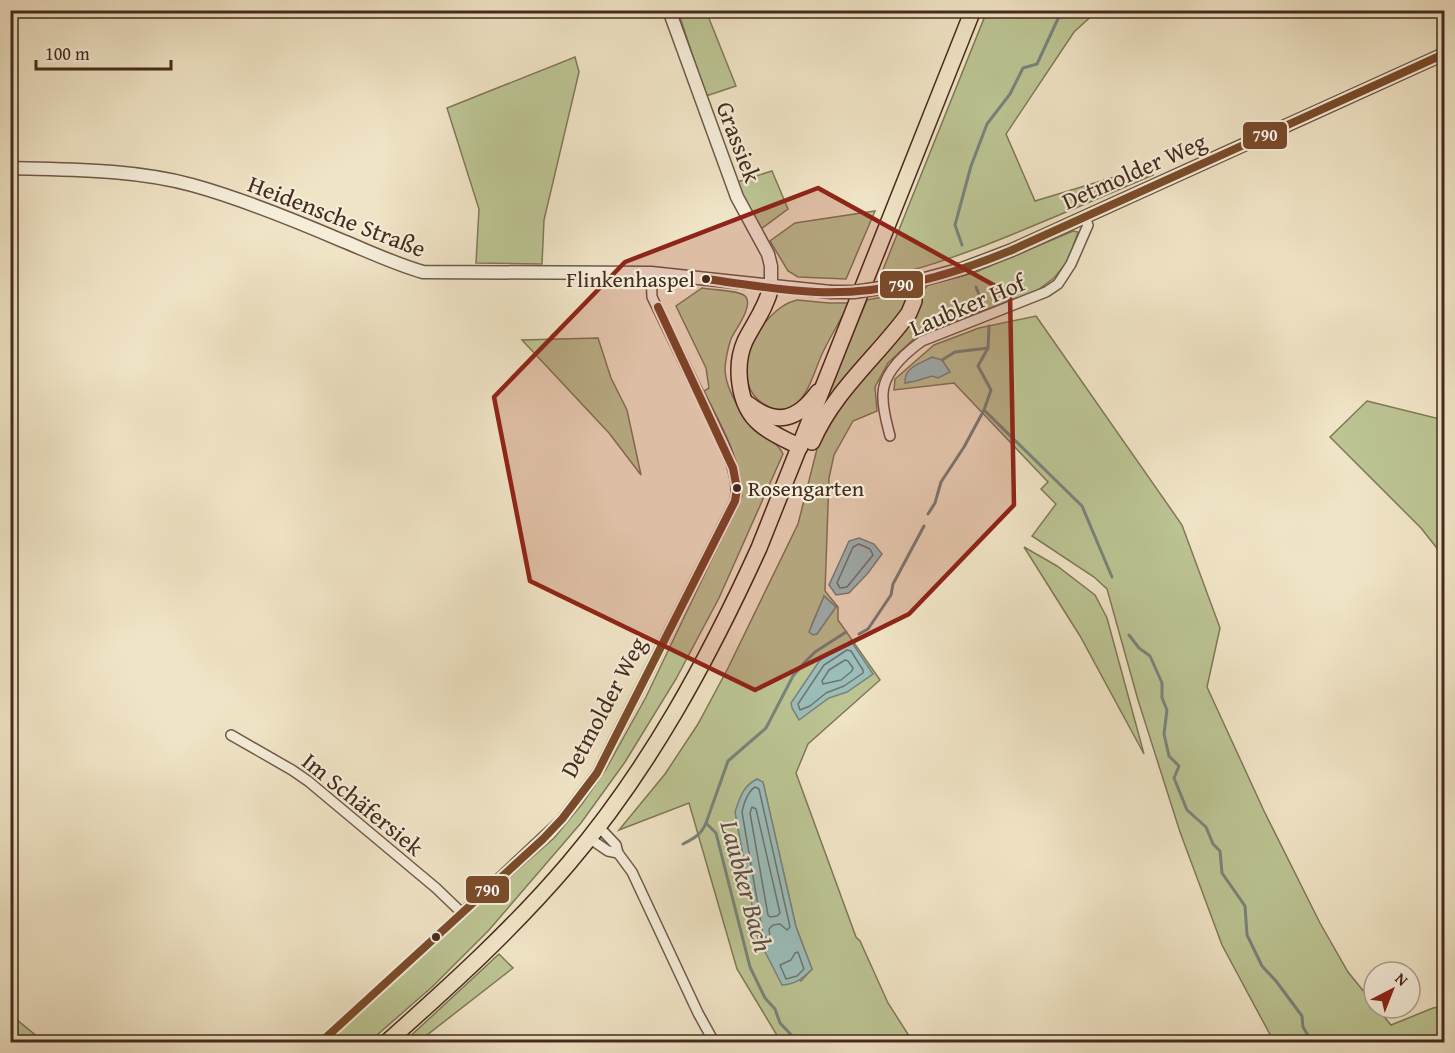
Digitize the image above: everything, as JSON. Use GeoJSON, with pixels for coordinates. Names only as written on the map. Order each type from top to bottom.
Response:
{"type":"FeatureCollection","features":[{"type":"Feature","properties":{"kind":"main road"},"geometry":{"type":"LineString","coordinates":[[387,1042],[505,933],[549,886],[594,832],[649,756],[692,684],[728,615],[759,548],[973,10]]}},
{"type":"Feature","properties":{"kind":"main road"},"geometry":{"type":"LineString","coordinates":[[782,491],[803,462],[817,431],[843,391],[909,313],[914,301],[908,284]]}},
{"type":"Feature","properties":{"kind":"main road"},"geometry":{"type":"LineString","coordinates":[[771,287],[768,300],[746,340],[740,357],[740,382],[752,417],[800,447]]}},
{"type":"Feature","properties":{"kind":"main road"},"geometry":{"type":"LineString","coordinates":[[746,402],[757,411],[771,417],[783,418],[795,415],[803,409],[826,381]]}},
{"type":"Feature","properties":{"kind":"street","name":"Grassiek"},"geometry":{"type":"LineString","coordinates":[[669,10],[737,197],[768,254],[771,266],[771,287]]}},
{"type":"Feature","properties":{"kind":"street","name":"Detmolder Weg"},"geometry":{"type":"LineString","coordinates":[[831,292],[854,292],[908,284],[987,260],[1085,218],[1444,54]]}},
{"type":"Feature","properties":{"kind":"street","name":"Heidensche Straße"},"geometry":{"type":"LineString","coordinates":[[10,168],[124,172],[192,185],[267,211],[394,263],[423,272],[651,273],[831,292]]}},
{"type":"Feature","properties":{"kind":"street","name":"Laubker Hof"},"geometry":{"type":"LineString","coordinates":[[890,436],[882,397],[895,366],[907,352],[922,341],[1032,299],[1058,284],[1071,264],[1088,225],[1085,218]]}},
{"type":"Feature","properties":{"kind":"street","name":"Detmolder Weg"},"geometry":{"type":"LineString","coordinates":[[462,913],[556,826],[597,773],[735,501],[737,489],[733,468],[652,297],[651,273]]}},
{"type":"Feature","properties":{"kind":"street","name":"Im Schäfersiek"},"geometry":{"type":"LineString","coordinates":[[231,735],[308,781],[436,888],[462,913]]}},
{"type":"Feature","properties":{"kind":"street"},"geometry":{"type":"LineString","coordinates":[[594,832],[609,851],[618,852]]}},
{"type":"Feature","properties":{"kind":"street"},"geometry":{"type":"LineString","coordinates":[[594,832],[616,845],[618,852],[632,872],[698,1013],[714,1042]]}},
{"type":"Feature","properties":{"kind":"highlighted area"},"geometry":{"type":"Polygon","coordinates":[[[818,188],[1010,294],[1014,505],[909,614],[755,690],[530,581],[494,397],[625,262],[818,188]]]}},
{"type":"Feature","properties":{"kind":"green space"},"geometry":{"type":"Polygon","coordinates":[[[678,11],[706,11],[736,86],[706,96],[678,11]]]}},
{"type":"Feature","properties":{"kind":"green space"},"geometry":{"type":"Polygon","coordinates":[[[987,11],[1097,11],[1074,32],[1006,134],[1035,201],[1147,167],[1153,175],[986,245],[921,268],[880,277],[987,11]]]}},
{"type":"Feature","properties":{"kind":"green space"},"geometry":{"type":"Polygon","coordinates":[[[575,57],[579,72],[544,220],[542,264],[476,263],[479,209],[447,108],[575,57]]]}},
{"type":"Feature","properties":{"kind":"green space"},"geometry":{"type":"Polygon","coordinates":[[[772,171],[788,209],[761,229],[737,182],[772,171]]]}},
{"type":"Feature","properties":{"kind":"green space"},"geometry":{"type":"Polygon","coordinates":[[[875,211],[846,279],[798,277],[788,271],[770,241],[795,223],[875,211]]]}},
{"type":"Feature","properties":{"kind":"green space"},"geometry":{"type":"Polygon","coordinates":[[[1073,231],[1078,232],[1068,261],[1054,278],[1031,295],[961,318],[915,338],[888,363],[875,387],[877,411],[853,421],[834,455],[829,478],[825,591],[838,607],[838,620],[880,680],[808,744],[796,773],[856,937],[860,941],[888,1003],[913,1042],[781,1042],[737,969],[689,803],[619,830],[665,774],[698,724],[728,668],[798,524],[817,449],[845,395],[928,285],[976,272],[1073,231]],[[824,597],[812,624],[836,607],[824,597]],[[757,779],[736,812],[758,938],[801,981],[812,969],[796,927],[763,783],[757,779]]]}},
{"type":"Feature","properties":{"kind":"green space"},"geometry":{"type":"Polygon","coordinates":[[[702,288],[733,292],[743,295],[748,301],[731,339],[725,367],[726,379],[737,405],[748,422],[776,445],[783,454],[719,598],[676,679],[625,762],[581,823],[489,930],[432,987],[369,1042],[328,1042],[426,950],[554,838],[582,804],[606,769],[646,697],[742,496],[734,455],[704,391],[709,388],[706,368],[676,306],[702,288]]]}},
{"type":"Feature","properties":{"kind":"green space"},"geometry":{"type":"Polygon","coordinates":[[[902,293],[906,297],[905,311],[827,406],[823,405],[867,300],[902,293]]]}},
{"type":"Feature","properties":{"kind":"green space"},"geometry":{"type":"Polygon","coordinates":[[[797,300],[849,303],[823,352],[805,394],[792,407],[775,409],[755,396],[748,382],[746,366],[750,349],[758,332],[769,317],[783,306],[797,300]]]}},
{"type":"Feature","properties":{"kind":"green space"},"geometry":{"type":"Polygon","coordinates":[[[1036,316],[1182,525],[1220,628],[1207,687],[1264,811],[1320,923],[1348,972],[1362,989],[1362,1020],[1387,1020],[1391,1025],[1403,1020],[1422,1020],[1422,1012],[1444,1006],[1444,1042],[1274,1042],[1222,945],[1180,832],[1138,700],[1107,589],[1094,577],[1032,536],[1056,504],[1041,489],[1048,482],[954,383],[894,390],[895,379],[934,345],[979,328],[1036,316]]]}},
{"type":"Feature","properties":{"kind":"green space"},"geometry":{"type":"Polygon","coordinates":[[[598,338],[611,378],[627,410],[641,475],[609,433],[522,340],[598,338]]]}},
{"type":"Feature","properties":{"kind":"green space"},"geometry":{"type":"Polygon","coordinates":[[[1367,401],[1444,420],[1444,557],[1421,528],[1330,437],[1367,401]]]}},
{"type":"Feature","properties":{"kind":"green space"},"geometry":{"type":"Polygon","coordinates":[[[1024,547],[1057,566],[1095,595],[1107,618],[1144,754],[1080,636],[1024,547]]]}},
{"type":"Feature","properties":{"kind":"green space"},"geometry":{"type":"Polygon","coordinates":[[[499,954],[513,968],[418,1042],[404,1042],[499,954]]]}},
{"type":"Feature","properties":{"kind":"green space"},"geometry":{"type":"Polygon","coordinates":[[[11,1015],[44,1042],[11,1042],[11,1015]]]}},
{"type":"Feature","properties":{"kind":"water"},"geometry":{"type":"Polygon","coordinates":[[[932,357],[942,360],[950,372],[938,378],[932,376],[905,383],[910,370],[932,357]]]}},
{"type":"Feature","properties":{"kind":"water"},"geometry":{"type":"Polygon","coordinates":[[[859,538],[874,544],[882,554],[849,593],[836,595],[829,585],[849,541],[859,538]]]}},
{"type":"Feature","properties":{"kind":"water"},"geometry":{"type":"Polygon","coordinates":[[[824,596],[836,607],[817,634],[813,635],[809,632],[824,596]]]}},
{"type":"Feature","properties":{"kind":"water"},"geometry":{"type":"Polygon","coordinates":[[[851,641],[873,674],[847,692],[829,698],[799,720],[791,703],[820,660],[851,641]]]}},
{"type":"Feature","properties":{"kind":"water"},"geometry":{"type":"Polygon","coordinates":[[[757,779],[763,782],[796,927],[812,969],[798,980],[782,985],[758,938],[735,812],[745,789],[757,779]]]}},
{"type":"Feature","properties":{"kind":"waterway","name":"Laubker Bach"},"geometry":{"type":"LineString","coordinates":[[962,245],[955,225],[971,166],[987,124],[1010,94],[1023,68],[1037,64],[1062,10]]}},
{"type":"Feature","properties":{"kind":"waterway","name":"Laubker Bach"},"geometry":{"type":"LineString","coordinates":[[976,287],[982,302]]}},
{"type":"Feature","properties":{"kind":"waterway","name":"Laubker Bach"},"geometry":{"type":"LineString","coordinates":[[928,514],[935,503],[941,482],[964,447],[984,410],[991,390],[978,366],[988,348],[989,326]]}},
{"type":"Feature","properties":{"kind":"waterway"},"geometry":{"type":"LineString","coordinates":[[942,360],[955,352],[988,348]]}},
{"type":"Feature","properties":{"kind":"waterway"},"geometry":{"type":"LineString","coordinates":[[984,410],[1082,506],[1112,577]]}},
{"type":"Feature","properties":{"kind":"waterway","name":"Laubker Bach"},"geometry":{"type":"LineString","coordinates":[[859,634],[868,629],[891,595],[893,584],[924,526]]}},
{"type":"Feature","properties":{"kind":"waterway","name":"Laubker Bach"},"geometry":{"type":"LineString","coordinates":[[798,1042],[780,1023],[775,1009],[765,998],[750,967],[716,833],[706,823],[728,761],[766,728],[793,676],[804,663],[815,652],[846,632]]}},
{"type":"Feature","properties":{"kind":"waterway"},"geometry":{"type":"LineString","coordinates":[[1129,635],[1139,648],[1150,656],[1162,683],[1162,698],[1167,710],[1164,734],[1169,756],[1179,766],[1174,778],[1187,810],[1206,827],[1213,844],[1220,851],[1222,873],[1245,906],[1247,935],[1262,966],[1302,1016],[1303,1027],[1312,1042]]}},
{"type":"Feature","properties":{"kind":"waterway"},"geometry":{"type":"LineString","coordinates":[[683,844],[700,833],[706,823]]}},
{"type":"Feature","properties":{"kind":"waterway"},"geometry":{"type":"LineString","coordinates":[[10,1033],[25,1042]]}},
{"type":"Feature","properties":{"kind":"transit line","name":"790"},"geometry":{"type":"LineString","coordinates":[[706,279],[788,290],[841,292],[891,287],[940,276],[1012,250],[1444,54]]}},
{"type":"Feature","properties":{"kind":"transit line","name":"790"},"geometry":{"type":"LineString","coordinates":[[321,1042],[562,819],[597,773],[735,501],[737,489],[733,468],[658,307]]}},
{"type":"Feature","properties":{"kind":"place","name":"Flinkenhaspel"},"geometry":{"type":"Point","coordinates":[706,279]}},
{"type":"Feature","properties":{"kind":"place","name":"Rosengarten"},"geometry":{"type":"Point","coordinates":[737,488]}}]}
